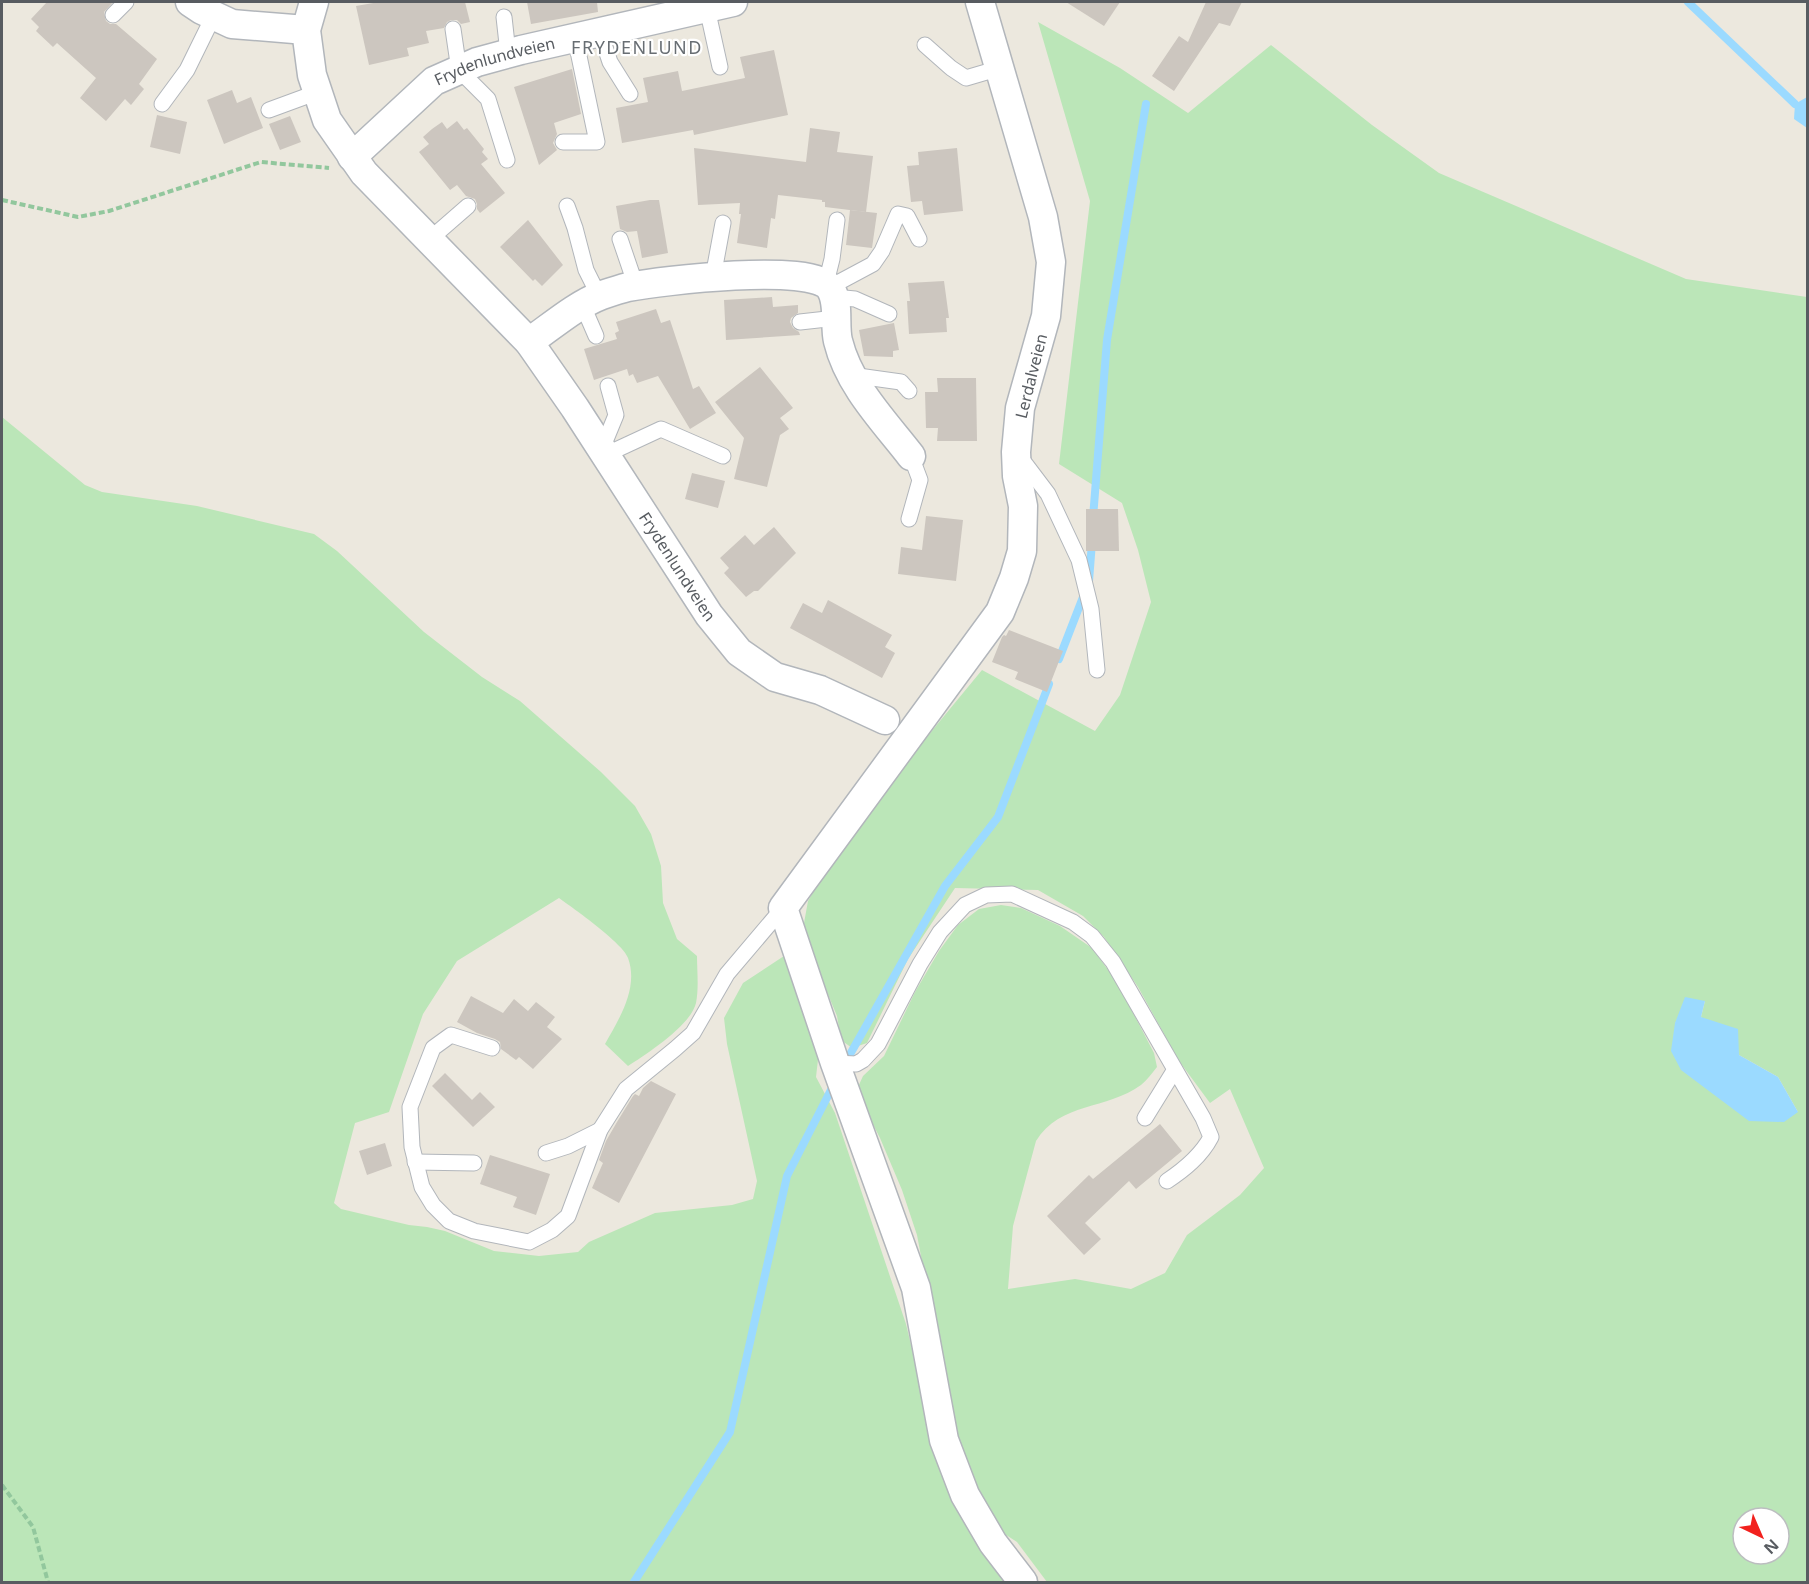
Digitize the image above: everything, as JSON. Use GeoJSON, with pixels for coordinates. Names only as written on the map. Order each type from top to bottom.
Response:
{"type":"FeatureCollection","features":[{"type":"Feature","properties":{"kind":"street"},"geometry":{"type":"LineString","coordinates":[[190,2],[232,24],[306,30]]}},
{"type":"Feature","properties":{"kind":"street","name":"Frydenlundveien"},"geometry":{"type":"LineString","coordinates":[[314,2],[306,30],[312,75],[327,120],[358,165],[529,342],[709,615],[739,652],[774,677],[820,690],[885,720]]}},
{"type":"Feature","properties":{"kind":"street","name":"Lerdalveien"},"geometry":{"type":"LineString","coordinates":[[783,908],[1000,612],[1022,551],[1023,506],[1017,476],[1016,452],[1020,408],[1046,316],[1051,262],[1043,217],[980,2]]}},
{"type":"Feature","properties":{"kind":"street","name":"Frydenlundveien"},"geometry":{"type":"LineString","coordinates":[[358,165],[434,81],[477,62],[508,53],[720,5]]}},
{"type":"Feature","properties":{"kind":"street"},"geometry":{"type":"LineString","coordinates":[[529,342],[591,301],[636,286],[713,277],[785,274],[820,279],[831,296],[838,341],[854,382],[911,456]]}},
{"type":"Feature","properties":{"kind":"street"},"geometry":{"type":"LineString","coordinates":[[783,908],[916,1288],[944,1440],[965,1495],[993,1543],[1023,1582]]}},
{"type":"Feature","properties":{"kind":"lane"},"geometry":{"type":"LineString","coordinates":[[113,15],[126,2]]}},
{"type":"Feature","properties":{"kind":"lane"},"geometry":{"type":"LineString","coordinates":[[720,5],[720,67]]}},
{"type":"Feature","properties":{"kind":"lane"},"geometry":{"type":"LineString","coordinates":[[162,104],[187,70],[214,15]]}},
{"type":"Feature","properties":{"kind":"lane"},"geometry":{"type":"LineString","coordinates":[[504,17],[508,53]]}},
{"type":"Feature","properties":{"kind":"lane"},"geometry":{"type":"LineString","coordinates":[[453,29],[459,70],[488,99],[507,160]]}},
{"type":"Feature","properties":{"kind":"lane"},"geometry":{"type":"LineString","coordinates":[[587,34],[610,62],[630,94]]}},
{"type":"Feature","properties":{"kind":"lane"},"geometry":{"type":"LineString","coordinates":[[563,142],[597,142],[587,34]]}},
{"type":"Feature","properties":{"kind":"lane"},"geometry":{"type":"LineString","coordinates":[[925,45],[966,78],[1000,68]]}},
{"type":"Feature","properties":{"kind":"lane"},"geometry":{"type":"LineString","coordinates":[[269,110],[318,92]]}},
{"type":"Feature","properties":{"kind":"lane"},"geometry":{"type":"LineString","coordinates":[[429,240],[468,206]]}},
{"type":"Feature","properties":{"kind":"lane"},"geometry":{"type":"LineString","coordinates":[[567,206],[576,228],[586,270],[596,336]]}},
{"type":"Feature","properties":{"kind":"lane"},"geometry":{"type":"LineString","coordinates":[[800,322],[873,264],[882,251],[898,214],[907,216],[919,238]]}},
{"type":"Feature","properties":{"kind":"lane"},"geometry":{"type":"LineString","coordinates":[[831,296],[832,259],[837,220]]}},
{"type":"Feature","properties":{"kind":"lane"},"geometry":{"type":"LineString","coordinates":[[713,277],[723,223]]}},
{"type":"Feature","properties":{"kind":"lane"},"geometry":{"type":"LineString","coordinates":[[620,239],[636,286]]}},
{"type":"Feature","properties":{"kind":"lane"},"geometry":{"type":"LineString","coordinates":[[831,296],[855,299],[889,314]]}},
{"type":"Feature","properties":{"kind":"lane"},"geometry":{"type":"LineString","coordinates":[[851,375],[901,382],[909,391]]}},
{"type":"Feature","properties":{"kind":"lane"},"geometry":{"type":"LineString","coordinates":[[603,452],[616,415],[608,386]]}},
{"type":"Feature","properties":{"kind":"lane"},"geometry":{"type":"LineString","coordinates":[[603,452],[661,429],[723,456]]}},
{"type":"Feature","properties":{"kind":"lane"},"geometry":{"type":"LineString","coordinates":[[1016,452],[1048,494],[1079,560],[1091,609],[1097,670]]}},
{"type":"Feature","properties":{"kind":"lane"},"geometry":{"type":"LineString","coordinates":[[909,519],[920,480],[911,456]]}},
{"type":"Feature","properties":{"kind":"lane"},"geometry":{"type":"LineString","coordinates":[[835,1062],[856,1064],[878,1044],[920,964],[940,932],[965,905],[986,895],[1012,894],[1073,922],[1092,936],[1113,962],[1203,1118],[1211,1137],[1204,1149],[1183,1171],[1167,1181]]}},
{"type":"Feature","properties":{"kind":"lane"},"geometry":{"type":"LineString","coordinates":[[492,1048],[451,1035],[433,1048],[410,1107],[412,1148],[422,1187],[432,1205],[449,1221],[474,1231],[529,1242],[552,1230],[568,1216],[600,1130],[626,1089],[693,1033],[728,974],[783,908]]}},
{"type":"Feature","properties":{"kind":"lane"},"geometry":{"type":"LineString","coordinates":[[1145,1118],[1174,1071]]}},
{"type":"Feature","properties":{"kind":"lane"},"geometry":{"type":"LineString","coordinates":[[546,1153],[568,1146],[600,1130]]}},
{"type":"Feature","properties":{"kind":"lane"},"geometry":{"type":"LineString","coordinates":[[416,1162],[474,1163]]}},
{"type":"Feature","properties":{"kind":"path"},"geometry":{"type":"LineString","coordinates":[[2,200],[78,217],[109,211],[261,162],[358,165]]}},
{"type":"Feature","properties":{"kind":"path"},"geometry":{"type":"LineString","coordinates":[[2,1485],[33,1527],[48,1582]]}},
{"type":"Feature","properties":{"kind":"green space"},"geometry":{"type":"Polygon","coordinates":[[[1038,22],[1120,68],[1188,113],[1271,45],[1372,125],[1439,173],[1686,279],[1807,297],[1807,1582],[1047,1582],[1017,1542],[1000,1531],[985,1513],[954,1430],[917,1235],[902,1190],[861,1101],[858,1087],[863,1076],[884,1056],[915,992],[939,951],[958,925],[979,909],[1001,905],[1021,908],[1060,926],[1092,948],[1117,982],[1154,1053],[1157,1067],[1141,1085],[1128,1093],[1058,1119],[1046,1128],[1036,1141],[1013,1226],[1008,1289],[1075,1279],[1131,1289],[1165,1273],[1187,1235],[1240,1195],[1264,1168],[1230,1089],[1210,1103],[1179,1061],[1138,987],[1104,937],[1083,916],[1038,890],[955,888],[908,959],[867,1043],[852,1048],[841,1040],[837,1016],[807,944],[804,923],[808,901],[823,875],[898,772],[982,670],[1095,731],[1120,695],[1151,602],[1138,550],[1122,503],[1059,464],[1090,201],[1038,22]],[[1705,1001],[1675,1023],[1798,1112],[1778,1077],[1739,1055],[1701,1017],[1705,1001]]]}},
{"type":"Feature","properties":{"kind":"green space"},"geometry":{"type":"Polygon","coordinates":[[[2,417],[85,485],[102,492],[197,506],[314,534],[337,551],[424,632],[482,677],[520,701],[601,772],[635,806],[651,834],[661,866],[663,903],[677,939],[697,956],[696,1003],[686,1020],[667,1038],[628,1066],[605,1044],[621,1014],[629,992],[631,969],[628,958],[618,944],[559,898],[457,961],[423,1014],[389,1112],[355,1123],[334,1203],[341,1209],[445,1231],[494,1251],[539,1256],[578,1252],[589,1242],[655,1213],[732,1205],[753,1199],[757,1181],[727,1044],[724,1018],[743,983],[787,954],[819,1051],[816,1077],[835,1113],[906,1324],[921,1387],[1008,1582],[2,1582],[2,417]]]}},
{"type":"Feature","properties":{"kind":"water"},"geometry":{"type":"Polygon","coordinates":[[[1807,97],[1807,128],[1794,119],[1795,104],[1807,97]]]}},
{"type":"Feature","properties":{"kind":"water"},"geometry":{"type":"Polygon","coordinates":[[[1685,997],[1705,1001],[1701,1017],[1738,1029],[1739,1055],[1778,1077],[1798,1112],[1784,1122],[1749,1121],[1681,1070],[1671,1051],[1675,1023],[1685,997]]]}},
{"type":"Feature","properties":{"kind":"building"},"geometry":{"type":"Polygon","coordinates":[[[47,2],[113,2],[104,12],[106,21],[116,24],[157,59],[139,84],[144,89],[131,105],[125,99],[106,121],[80,98],[96,78],[57,43],[53,47],[36,31],[39,27],[31,19],[47,2]]]}},
{"type":"Feature","properties":{"kind":"building"},"geometry":{"type":"Polygon","coordinates":[[[379,2],[465,2],[470,22],[461,24],[457,20],[451,20],[444,28],[426,31],[429,43],[407,48],[409,56],[369,65],[356,6],[379,2]]]}},
{"type":"Feature","properties":{"kind":"building"},"geometry":{"type":"Polygon","coordinates":[[[527,2],[597,2],[598,12],[531,24],[527,2]]]}},
{"type":"Feature","properties":{"kind":"building"},"geometry":{"type":"Polygon","coordinates":[[[1066,2],[1120,2],[1104,26],[1066,2]]]}},
{"type":"Feature","properties":{"kind":"building"},"geometry":{"type":"Polygon","coordinates":[[[1206,2],[1242,2],[1230,26],[1219,23],[1174,91],[1152,76],[1179,36],[1188,42],[1206,2]]]}},
{"type":"Feature","properties":{"kind":"building"},"geometry":{"type":"Polygon","coordinates":[[[774,50],[788,115],[694,135],[693,130],[622,143],[616,108],[648,102],[643,78],[678,71],[682,91],[745,78],[740,57],[774,50]]]}},
{"type":"Feature","properties":{"kind":"building"},"geometry":{"type":"Polygon","coordinates":[[[572,69],[581,114],[554,123],[557,134],[553,143],[557,150],[539,165],[514,87],[572,69]]]}},
{"type":"Feature","properties":{"kind":"building"},"geometry":{"type":"Polygon","coordinates":[[[232,90],[237,103],[251,97],[263,128],[224,144],[207,100],[232,90]]]}},
{"type":"Feature","properties":{"kind":"building"},"geometry":{"type":"Polygon","coordinates":[[[157,115],[187,122],[180,154],[150,147],[157,115]]]}},
{"type":"Feature","properties":{"kind":"building"},"geometry":{"type":"Polygon","coordinates":[[[290,116],[301,142],[280,150],[269,124],[290,116]]]}},
{"type":"Feature","properties":{"kind":"building"},"geometry":{"type":"Polygon","coordinates":[[[457,121],[464,130],[467,128],[484,149],[482,152],[488,159],[481,164],[505,193],[480,213],[475,199],[466,196],[457,185],[450,190],[419,152],[429,144],[423,137],[432,129],[442,122],[447,129],[457,121]]]}},
{"type":"Feature","properties":{"kind":"building"},"geometry":{"type":"Polygon","coordinates":[[[810,128],[840,132],[837,152],[873,156],[866,212],[825,207],[825,202],[822,200],[778,195],[775,219],[771,218],[767,248],[737,243],[741,214],[739,214],[740,203],[698,205],[694,148],[806,162],[810,128]]]}},
{"type":"Feature","properties":{"kind":"building"},"geometry":{"type":"Polygon","coordinates":[[[957,148],[963,211],[924,215],[922,201],[911,202],[907,166],[919,165],[918,152],[957,148]]]}},
{"type":"Feature","properties":{"kind":"building"},"geometry":{"type":"Polygon","coordinates":[[[659,200],[668,253],[642,258],[637,231],[627,232],[620,229],[616,206],[659,200]]]}},
{"type":"Feature","properties":{"kind":"building"},"geometry":{"type":"Polygon","coordinates":[[[850,210],[877,213],[872,248],[846,245],[850,210]]]}},
{"type":"Feature","properties":{"kind":"building"},"geometry":{"type":"Polygon","coordinates":[[[528,220],[563,265],[542,286],[535,279],[533,281],[500,247],[528,220]]]}},
{"type":"Feature","properties":{"kind":"building"},"geometry":{"type":"Polygon","coordinates":[[[944,281],[949,318],[946,318],[947,332],[909,334],[908,283],[944,281]]]}},
{"type":"Feature","properties":{"kind":"building"},"geometry":{"type":"Polygon","coordinates":[[[772,297],[773,307],[798,305],[798,313],[791,318],[790,322],[800,335],[726,340],[724,300],[772,297]]]}},
{"type":"Feature","properties":{"kind":"building"},"geometry":{"type":"Polygon","coordinates":[[[656,309],[661,323],[670,320],[693,389],[699,386],[716,413],[690,429],[658,376],[637,383],[633,374],[629,376],[627,369],[594,380],[584,349],[617,339],[615,333],[619,331],[616,322],[656,309]]]}},
{"type":"Feature","properties":{"kind":"building"},"geometry":{"type":"Polygon","coordinates":[[[894,323],[899,350],[893,351],[893,357],[864,356],[859,330],[894,323]]]}},
{"type":"Feature","properties":{"kind":"building"},"geometry":{"type":"Polygon","coordinates":[[[760,367],[793,408],[780,418],[789,429],[780,435],[767,487],[734,479],[744,438],[715,402],[760,367]]]}},
{"type":"Feature","properties":{"kind":"building"},"geometry":{"type":"Polygon","coordinates":[[[937,378],[976,378],[977,441],[937,441],[938,428],[926,428],[925,392],[938,392],[937,378]]]}},
{"type":"Feature","properties":{"kind":"building"},"geometry":{"type":"Polygon","coordinates":[[[692,473],[725,481],[718,508],[685,499],[692,473]]]}},
{"type":"Feature","properties":{"kind":"building"},"geometry":{"type":"Polygon","coordinates":[[[1086,509],[1118,509],[1119,551],[1086,551],[1086,509]]]}},
{"type":"Feature","properties":{"kind":"building"},"geometry":{"type":"Polygon","coordinates":[[[926,516],[963,520],[956,581],[898,574],[901,547],[922,550],[926,516]]]}},
{"type":"Feature","properties":{"kind":"building"},"geometry":{"type":"Polygon","coordinates":[[[774,527],[796,553],[758,591],[746,597],[724,573],[729,568],[720,558],[745,535],[754,545],[774,527]]]}},
{"type":"Feature","properties":{"kind":"building"},"geometry":{"type":"Polygon","coordinates":[[[828,600],[892,635],[885,647],[895,653],[882,678],[790,628],[803,603],[822,613],[828,600]]]}},
{"type":"Feature","properties":{"kind":"building"},"geometry":{"type":"Polygon","coordinates":[[[1009,630],[1063,651],[1047,692],[1015,679],[1018,672],[992,662],[1002,637],[1006,636],[1009,630]]]}},
{"type":"Feature","properties":{"kind":"building"},"geometry":{"type":"Polygon","coordinates":[[[471,996],[503,1013],[514,999],[528,1011],[536,1002],[555,1017],[547,1027],[562,1039],[533,1069],[519,1057],[516,1060],[501,1049],[500,1042],[457,1022],[471,996]]]}},
{"type":"Feature","properties":{"kind":"building"},"geometry":{"type":"Polygon","coordinates":[[[445,1073],[472,1100],[480,1092],[495,1107],[473,1127],[432,1086],[445,1073]]]}},
{"type":"Feature","properties":{"kind":"building"},"geometry":{"type":"Polygon","coordinates":[[[651,1081],[676,1094],[619,1203],[592,1188],[603,1163],[599,1160],[606,1141],[633,1096],[635,1094],[639,1096],[643,1088],[651,1081]]]}},
{"type":"Feature","properties":{"kind":"building"},"geometry":{"type":"Polygon","coordinates":[[[1160,1124],[1182,1151],[1136,1189],[1129,1181],[1085,1223],[1101,1239],[1084,1255],[1047,1216],[1089,1175],[1093,1179],[1160,1124]]]}},
{"type":"Feature","properties":{"kind":"building"},"geometry":{"type":"Polygon","coordinates":[[[385,1143],[392,1166],[367,1175],[359,1151],[385,1143]]]}},
{"type":"Feature","properties":{"kind":"building"},"geometry":{"type":"Polygon","coordinates":[[[490,1155],[550,1174],[536,1215],[513,1207],[517,1197],[480,1184],[490,1155]]]}},
{"type":"Feature","properties":{"kind":"waterway"},"geometry":{"type":"LineString","coordinates":[[1688,2],[1795,104]]}},
{"type":"Feature","properties":{"kind":"waterway"},"geometry":{"type":"LineString","coordinates":[[1093,518],[1107,340],[1146,104]]}},
{"type":"Feature","properties":{"kind":"waterway"},"geometry":{"type":"LineString","coordinates":[[1089,581],[1092,542]]}},
{"type":"Feature","properties":{"kind":"waterway"},"geometry":{"type":"LineString","coordinates":[[1059,659],[1085,592]]}},
{"type":"Feature","properties":{"kind":"waterway"},"geometry":{"type":"LineString","coordinates":[[844,1065],[945,886],[998,817],[1049,684]]}},
{"type":"Feature","properties":{"kind":"waterway"},"geometry":{"type":"LineString","coordinates":[[634,1582],[730,1432],[787,1176],[834,1084]]}},
{"type":"Feature","properties":{"kind":"district","name":"FRYDENLUND"},"geometry":{"type":"Point","coordinates":[637,47]}}]}
